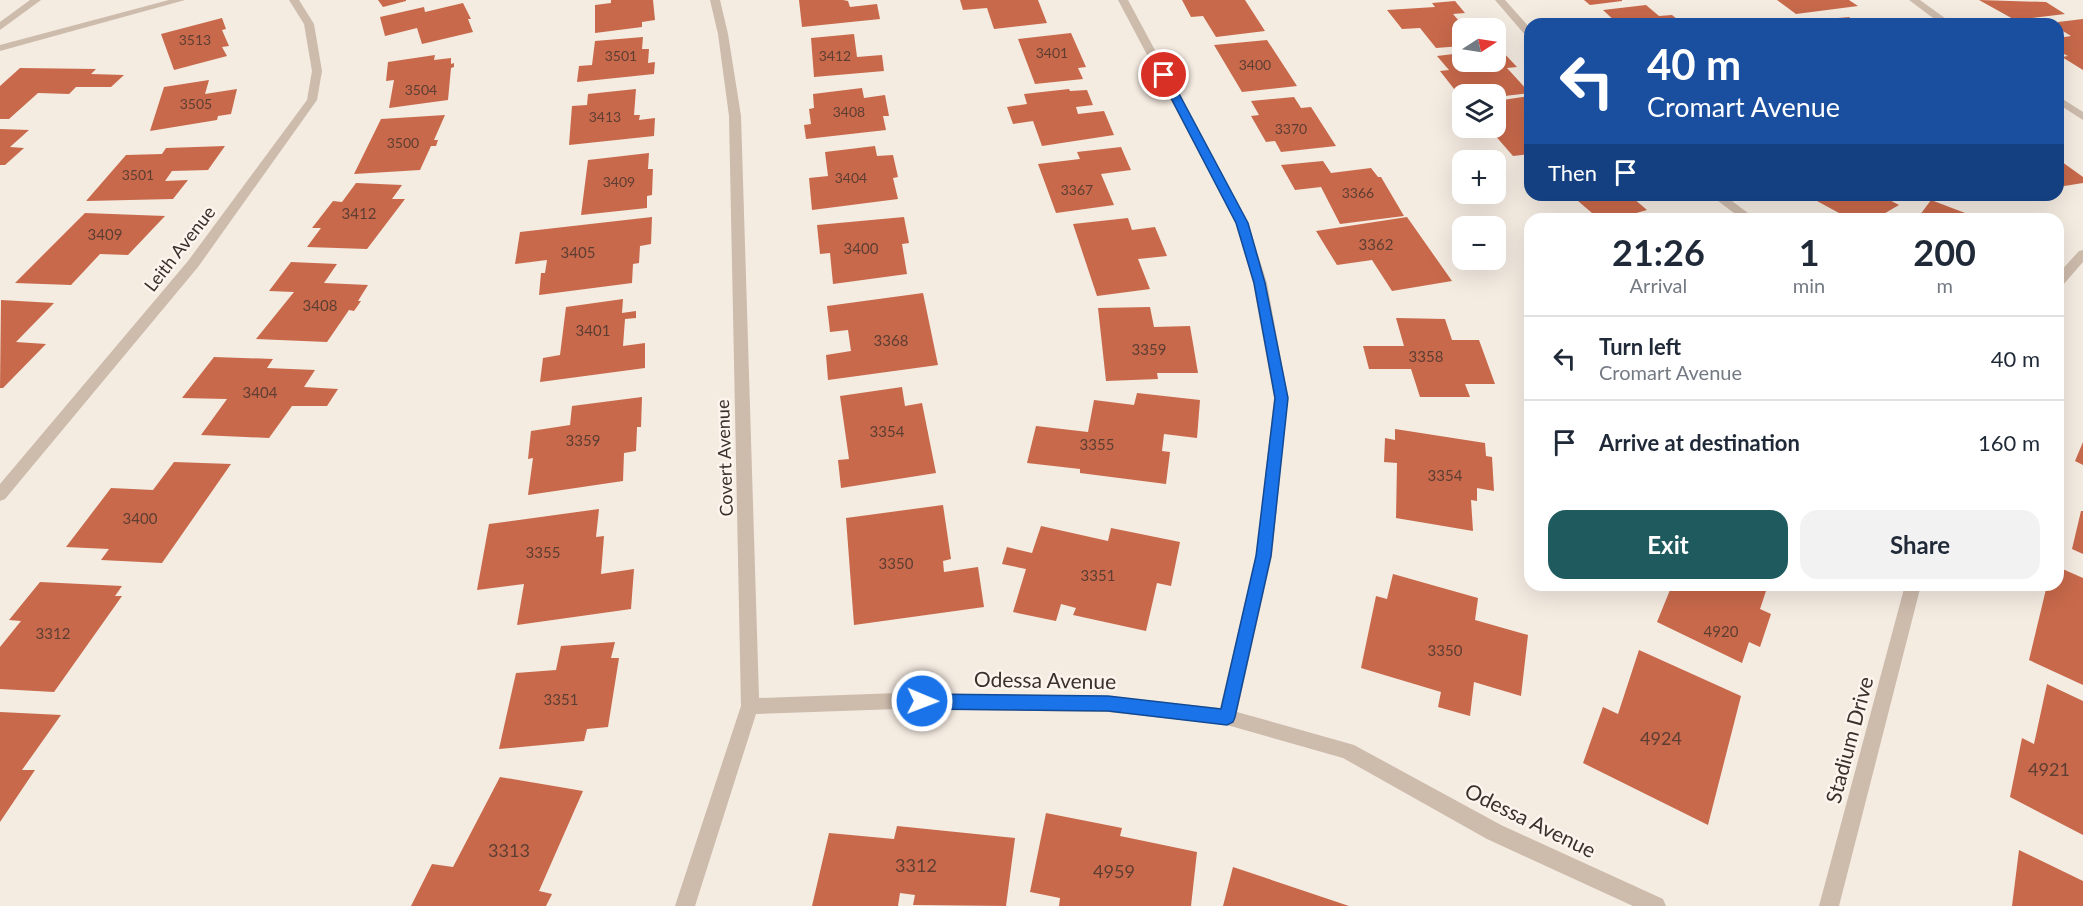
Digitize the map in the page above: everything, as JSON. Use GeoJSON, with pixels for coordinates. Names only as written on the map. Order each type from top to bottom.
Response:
{"type":"FeatureCollection","features":[{"type":"Feature","properties":{"kind":"street"},"geometry":{"type":"LineString","coordinates":[[0,27],[36,0]]}},
{"type":"Feature","properties":{"kind":"street"},"geometry":{"type":"LineString","coordinates":[[0,48],[180,0]]}},
{"type":"Feature","properties":{"kind":"street","name":"Leith Avenue"},"geometry":{"type":"LineString","coordinates":[[0,495],[193,264],[312,100],[317,71],[309,24],[294,0]]}},
{"type":"Feature","properties":{"kind":"street","name":"Covert Avenue"},"geometry":{"type":"LineString","coordinates":[[685,906],[750,706],[735,116],[723,34],[715,0]]}},
{"type":"Feature","properties":{"kind":"street"},"geometry":{"type":"LineString","coordinates":[[1123,0],[1242,223],[1260,283],[1281,398],[1264,556],[1227,717]]}},
{"type":"Feature","properties":{"kind":"street"},"geometry":{"type":"LineString","coordinates":[[1500,0],[1524,27]]}},
{"type":"Feature","properties":{"kind":"street"},"geometry":{"type":"LineString","coordinates":[[1914,0],[1940,18]]}},
{"type":"Feature","properties":{"kind":"street"},"geometry":{"type":"LineString","coordinates":[[2064,103],[2083,117]]}},
{"type":"Feature","properties":{"kind":"street"},"geometry":{"type":"LineString","coordinates":[[1724,201],[1742,213]]}},
{"type":"Feature","properties":{"kind":"street"},"geometry":{"type":"LineString","coordinates":[[2064,275],[2083,254]]}},
{"type":"Feature","properties":{"kind":"street","name":"Stadium Drive"},"geometry":{"type":"LineString","coordinates":[[1829,906],[1911,591]]}},
{"type":"Feature","properties":{"kind":"street","name":"Odessa Avenue"},"geometry":{"type":"LineString","coordinates":[[750,706],[898,701],[1108,704],[1227,717],[1347,752],[1494,831],[1656,906]]}},
{"type":"Feature","properties":{"kind":"building"},"geometry":{"type":"Polygon","coordinates":[[[378,0],[406,0],[406,1],[383,7],[378,0]]]}},
{"type":"Feature","properties":{"kind":"building"},"geometry":{"type":"Polygon","coordinates":[[[611,0],[653,0],[655,20],[642,22],[642,27],[595,33],[595,5],[611,3],[611,0]]]}},
{"type":"Feature","properties":{"kind":"building"},"geometry":{"type":"Polygon","coordinates":[[[799,0],[843,0],[848,1],[850,7],[877,4],[880,19],[802,27],[799,0]]]}},
{"type":"Feature","properties":{"kind":"building"},"geometry":{"type":"Polygon","coordinates":[[[960,0],[1038,0],[1047,23],[994,29],[987,8],[963,10],[960,0]]]}},
{"type":"Feature","properties":{"kind":"building"},"geometry":{"type":"Polygon","coordinates":[[[1182,0],[1245,0],[1265,31],[1216,37],[1203,16],[1191,17],[1182,0]]]}},
{"type":"Feature","properties":{"kind":"building"},"geometry":{"type":"Polygon","coordinates":[[[1584,0],[1622,0],[1622,1],[1590,5],[1584,0]]]}},
{"type":"Feature","properties":{"kind":"building"},"geometry":{"type":"Polygon","coordinates":[[[1777,0],[1849,0],[1858,6],[1796,14],[1777,0]]]}},
{"type":"Feature","properties":{"kind":"building"},"geometry":{"type":"Polygon","coordinates":[[[1979,0],[2046,2],[2065,14],[2032,18],[2011,18],[1979,0]]]}},
{"type":"Feature","properties":{"kind":"building"},"geometry":{"type":"Polygon","coordinates":[[[1455,1],[1465,13],[1453,14],[1456,18],[1452,18],[1452,47],[1436,48],[1420,28],[1402,29],[1387,10],[1435,7],[1432,3],[1455,1]]]}},
{"type":"Feature","properties":{"kind":"building"},"geometry":{"type":"Polygon","coordinates":[[[463,3],[471,19],[468,19],[473,32],[422,44],[417,28],[385,36],[380,17],[424,7],[425,12],[463,3]]]}},
{"type":"Feature","properties":{"kind":"building"},"geometry":{"type":"Polygon","coordinates":[[[1646,5],[1659,16],[1672,15],[1676,18],[1612,18],[1603,10],[1646,5]]]}},
{"type":"Feature","properties":{"kind":"building"},"geometry":{"type":"Polygon","coordinates":[[[222,18],[226,29],[222,30],[229,46],[222,47],[227,56],[174,70],[161,34],[222,18]]]}},
{"type":"Feature","properties":{"kind":"building"},"geometry":{"type":"Polygon","coordinates":[[[2083,19],[2083,70],[2064,58],[2068,56],[2064,54],[2064,37],[2071,36],[2064,32],[2064,21],[2083,19]]]}},
{"type":"Feature","properties":{"kind":"building"},"geometry":{"type":"Polygon","coordinates":[[[1071,33],[1086,67],[1078,68],[1083,79],[1035,84],[1018,39],[1071,33]]]}},
{"type":"Feature","properties":{"kind":"building"},"geometry":{"type":"Polygon","coordinates":[[[854,34],[857,57],[882,55],[884,71],[814,77],[811,38],[854,34]]]}},
{"type":"Feature","properties":{"kind":"building"},"geometry":{"type":"Polygon","coordinates":[[[643,37],[642,49],[649,49],[648,63],[655,62],[654,74],[577,82],[579,66],[592,65],[595,41],[643,37]]]}},
{"type":"Feature","properties":{"kind":"building"},"geometry":{"type":"Polygon","coordinates":[[[1267,40],[1297,86],[1242,92],[1214,45],[1267,40]]]}},
{"type":"Feature","properties":{"kind":"building"},"geometry":{"type":"Polygon","coordinates":[[[1452,54],[1452,72],[1506,72],[1506,55],[1517,67],[1507,68],[1524,86],[1524,94],[1506,96],[1506,84],[1452,84],[1452,86],[1440,71],[1449,70],[1437,56],[1452,54]]]}},
{"type":"Feature","properties":{"kind":"building"},"geometry":{"type":"Polygon","coordinates":[[[435,55],[434,60],[451,58],[451,64],[454,63],[454,67],[451,68],[448,100],[389,108],[394,80],[386,81],[388,62],[435,55]]]}},
{"type":"Feature","properties":{"kind":"building"},"geometry":{"type":"Polygon","coordinates":[[[20,68],[96,69],[91,74],[124,75],[111,87],[76,87],[69,94],[38,93],[9,119],[0,119],[0,86],[20,68]]]}},
{"type":"Feature","properties":{"kind":"building"},"geometry":{"type":"Polygon","coordinates":[[[209,80],[205,94],[237,89],[231,114],[218,116],[217,120],[150,131],[164,87],[209,80]]]}},
{"type":"Feature","properties":{"kind":"building"},"geometry":{"type":"Polygon","coordinates":[[[862,88],[864,98],[885,95],[889,116],[883,116],[886,130],[806,139],[804,125],[811,124],[809,109],[814,108],[813,94],[862,88]]]}},
{"type":"Feature","properties":{"kind":"building"},"geometry":{"type":"Polygon","coordinates":[[[636,89],[634,115],[640,115],[639,120],[655,118],[654,136],[569,145],[572,106],[587,105],[588,94],[636,89]]]}},
{"type":"Feature","properties":{"kind":"building"},"geometry":{"type":"Polygon","coordinates":[[[1069,89],[1070,91],[1087,90],[1093,105],[1076,107],[1078,114],[1104,111],[1114,135],[1042,146],[1033,121],[1013,124],[1007,107],[1027,104],[1024,94],[1069,89]]]}},
{"type":"Feature","properties":{"kind":"building"},"geometry":{"type":"Polygon","coordinates":[[[1294,97],[1301,108],[1311,107],[1336,146],[1281,152],[1275,141],[1266,142],[1251,116],[1259,115],[1251,101],[1294,97]]]}},
{"type":"Feature","properties":{"kind":"building"},"geometry":{"type":"Polygon","coordinates":[[[1524,97],[1524,155],[1513,156],[1497,138],[1506,138],[1506,99],[1524,97]]]}},
{"type":"Feature","properties":{"kind":"building"},"geometry":{"type":"Polygon","coordinates":[[[445,115],[434,140],[438,140],[436,146],[431,146],[420,170],[354,174],[381,119],[445,115]]]}},
{"type":"Feature","properties":{"kind":"building"},"geometry":{"type":"Polygon","coordinates":[[[0,129],[29,130],[10,147],[24,148],[5,165],[0,165],[0,129]]]}},
{"type":"Feature","properties":{"kind":"building"},"geometry":{"type":"Polygon","coordinates":[[[225,146],[208,170],[172,171],[165,181],[188,180],[173,199],[86,201],[126,155],[162,154],[166,148],[225,146]]]}},
{"type":"Feature","properties":{"kind":"building"},"geometry":{"type":"Polygon","coordinates":[[[875,146],[877,156],[893,155],[898,177],[893,178],[898,199],[812,210],[809,178],[828,176],[825,152],[875,146]]]}},
{"type":"Feature","properties":{"kind":"building"},"geometry":{"type":"Polygon","coordinates":[[[1121,147],[1131,170],[1101,174],[1114,205],[1056,213],[1038,164],[1080,159],[1077,152],[1121,147]]]}},
{"type":"Feature","properties":{"kind":"building"},"geometry":{"type":"Polygon","coordinates":[[[649,153],[648,169],[653,169],[652,195],[647,196],[647,208],[581,215],[588,160],[649,153]]]}},
{"type":"Feature","properties":{"kind":"building"},"geometry":{"type":"Polygon","coordinates":[[[1323,161],[1331,173],[1371,168],[1378,177],[1381,177],[1404,216],[1340,224],[1321,187],[1295,190],[1281,165],[1323,161]]]}},
{"type":"Feature","properties":{"kind":"building"},"geometry":{"type":"Polygon","coordinates":[[[2064,163],[2083,177],[2083,183],[2064,186],[2064,163]]]}},
{"type":"Feature","properties":{"kind":"building"},"geometry":{"type":"Polygon","coordinates":[[[356,183],[402,185],[392,199],[405,199],[367,249],[307,247],[321,228],[312,228],[333,201],[342,202],[356,183]]]}},
{"type":"Feature","properties":{"kind":"building"},"geometry":{"type":"Polygon","coordinates":[[[1578,201],[1636,201],[1647,210],[1636,213],[1592,213],[1578,201]]]}},
{"type":"Feature","properties":{"kind":"building"},"geometry":{"type":"Polygon","coordinates":[[[1817,201],[1891,201],[1899,205],[1885,213],[1839,213],[1817,201]]]}},
{"type":"Feature","properties":{"kind":"building"},"geometry":{"type":"Polygon","coordinates":[[[1930,201],[1934,201],[1965,213],[1921,213],[1930,201]]]}},
{"type":"Feature","properties":{"kind":"building"},"geometry":{"type":"Polygon","coordinates":[[[85,213],[165,216],[128,255],[100,254],[71,285],[15,283],[85,213]]]}},
{"type":"Feature","properties":{"kind":"building"},"geometry":{"type":"Polygon","coordinates":[[[652,217],[651,244],[640,246],[639,263],[633,264],[632,283],[539,295],[541,273],[545,273],[547,260],[515,264],[520,232],[652,217]]]}},
{"type":"Feature","properties":{"kind":"building"},"geometry":{"type":"Polygon","coordinates":[[[904,217],[909,243],[902,244],[907,274],[833,284],[830,253],[820,254],[817,225],[904,217]]]}},
{"type":"Feature","properties":{"kind":"building"},"geometry":{"type":"Polygon","coordinates":[[[1407,217],[1452,281],[1392,291],[1372,260],[1337,265],[1316,231],[1407,217]]]}},
{"type":"Feature","properties":{"kind":"building"},"geometry":{"type":"Polygon","coordinates":[[[1128,218],[1132,230],[1155,227],[1167,256],[1138,259],[1150,289],[1097,296],[1073,224],[1128,218]]]}},
{"type":"Feature","properties":{"kind":"building"},"geometry":{"type":"Polygon","coordinates":[[[291,262],[337,264],[324,283],[368,285],[354,311],[349,310],[327,342],[256,339],[294,292],[269,291],[291,262]]]}},
{"type":"Feature","properties":{"kind":"building"},"geometry":{"type":"Polygon","coordinates":[[[923,293],[938,365],[828,380],[826,355],[851,351],[848,330],[830,332],[827,306],[923,293]]]}},
{"type":"Feature","properties":{"kind":"building"},"geometry":{"type":"Polygon","coordinates":[[[623,299],[622,313],[636,311],[636,318],[625,319],[623,346],[645,343],[645,368],[540,382],[543,358],[560,355],[566,307],[623,299]]]}},
{"type":"Feature","properties":{"kind":"building"},"geometry":{"type":"Polygon","coordinates":[[[1,300],[54,303],[16,342],[46,344],[3,388],[0,388],[1,300]]]}},
{"type":"Feature","properties":{"kind":"building"},"geometry":{"type":"Polygon","coordinates":[[[1150,307],[1154,327],[1190,326],[1198,373],[1157,373],[1158,379],[1106,381],[1098,308],[1150,307]]]}},
{"type":"Feature","properties":{"kind":"building"},"geometry":{"type":"Polygon","coordinates":[[[1396,318],[1445,319],[1452,340],[1479,340],[1495,384],[1465,384],[1470,397],[1420,397],[1411,369],[1369,369],[1363,346],[1404,346],[1396,318]]]}},
{"type":"Feature","properties":{"kind":"building"},"geometry":{"type":"Polygon","coordinates":[[[214,357],[273,359],[267,368],[315,370],[304,387],[338,389],[327,406],[292,406],[269,438],[201,435],[227,399],[182,398],[214,357]]]}},
{"type":"Feature","properties":{"kind":"building"},"geometry":{"type":"Polygon","coordinates":[[[902,387],[905,406],[922,403],[936,473],[841,488],[838,460],[849,459],[840,396],[902,387]]]}},
{"type":"Feature","properties":{"kind":"building"},"geometry":{"type":"Polygon","coordinates":[[[1137,393],[1200,400],[1197,438],[1164,434],[1162,451],[1170,452],[1166,484],[1080,473],[1080,469],[1027,463],[1036,426],[1088,432],[1094,400],[1134,405],[1137,393]]]}},
{"type":"Feature","properties":{"kind":"building"},"geometry":{"type":"Polygon","coordinates":[[[642,397],[641,427],[637,427],[636,451],[624,453],[623,481],[528,495],[533,458],[528,459],[531,431],[570,425],[572,406],[642,397]]]}},
{"type":"Feature","properties":{"kind":"building"},"geometry":{"type":"Polygon","coordinates":[[[1395,429],[1485,443],[1486,456],[1492,457],[1494,491],[1477,488],[1477,501],[1471,500],[1473,531],[1396,518],[1397,463],[1384,462],[1385,438],[1395,440],[1395,429]]]}},
{"type":"Feature","properties":{"kind":"building"},"geometry":{"type":"Polygon","coordinates":[[[2083,442],[2083,465],[2075,461],[2083,442]]]}},
{"type":"Feature","properties":{"kind":"building"},"geometry":{"type":"Polygon","coordinates":[[[174,462],[231,464],[162,563],[101,560],[109,549],[66,547],[111,488],[153,490],[174,462]]]}},
{"type":"Feature","properties":{"kind":"building"},"geometry":{"type":"Polygon","coordinates":[[[943,505],[951,559],[943,561],[944,572],[978,567],[984,607],[854,625],[846,518],[943,505]]]}},
{"type":"Feature","properties":{"kind":"building"},"geometry":{"type":"Polygon","coordinates":[[[599,509],[596,537],[604,536],[601,574],[634,569],[631,609],[517,625],[524,584],[477,590],[489,524],[599,509]]]}},
{"type":"Feature","properties":{"kind":"building"},"geometry":{"type":"Polygon","coordinates":[[[2081,511],[2083,511],[2083,554],[2072,549],[2081,511]]]}},
{"type":"Feature","properties":{"kind":"building"},"geometry":{"type":"Polygon","coordinates":[[[1041,526],[1108,541],[1111,528],[1180,542],[1171,586],[1157,583],[1146,631],[1073,615],[1076,608],[1061,604],[1056,621],[1013,612],[1026,569],[1002,564],[1007,547],[1032,553],[1041,526]]]}},
{"type":"Feature","properties":{"kind":"building"},"geometry":{"type":"Polygon","coordinates":[[[2064,570],[2083,578],[2083,685],[2029,660],[2046,591],[2064,591],[2064,570]]]}},
{"type":"Feature","properties":{"kind":"building"},"geometry":{"type":"Polygon","coordinates":[[[1393,574],[1478,598],[1475,620],[1528,635],[1521,696],[1474,682],[1470,716],[1438,707],[1441,692],[1361,668],[1376,596],[1387,599],[1393,574]]]}},
{"type":"Feature","properties":{"kind":"building"},"geometry":{"type":"Polygon","coordinates":[[[40,582],[122,586],[115,596],[122,596],[54,692],[0,689],[0,647],[21,621],[9,620],[40,582]]]}},
{"type":"Feature","properties":{"kind":"building"},"geometry":{"type":"Polygon","coordinates":[[[1670,591],[1766,591],[1760,609],[1771,614],[1760,647],[1749,642],[1742,663],[1657,622],[1670,591]]]}},
{"type":"Feature","properties":{"kind":"building"},"geometry":{"type":"Polygon","coordinates":[[[615,642],[611,658],[619,658],[608,727],[587,729],[584,741],[499,749],[516,673],[556,670],[561,646],[615,642]]]}},
{"type":"Feature","properties":{"kind":"building"},"geometry":{"type":"Polygon","coordinates":[[[1639,650],[1741,696],[1708,825],[1583,763],[1603,707],[1618,714],[1639,650]]]}},
{"type":"Feature","properties":{"kind":"building"},"geometry":{"type":"Polygon","coordinates":[[[2047,684],[2083,701],[2083,835],[2010,797],[2022,738],[2034,744],[2047,684]]]}},
{"type":"Feature","properties":{"kind":"building"},"geometry":{"type":"Polygon","coordinates":[[[0,712],[61,715],[22,770],[35,770],[0,822],[0,712]]]}},
{"type":"Feature","properties":{"kind":"building"},"geometry":{"type":"Polygon","coordinates":[[[500,777],[583,791],[539,891],[552,894],[546,906],[411,906],[432,864],[453,867],[500,777]]]}},
{"type":"Feature","properties":{"kind":"building"},"geometry":{"type":"Polygon","coordinates":[[[1046,813],[1122,828],[1120,836],[1197,852],[1191,906],[1059,906],[1060,898],[1030,892],[1046,813]]]}},
{"type":"Feature","properties":{"kind":"building"},"geometry":{"type":"Polygon","coordinates":[[[897,826],[1015,838],[1006,906],[913,905],[915,895],[900,893],[898,906],[812,906],[829,833],[894,839],[897,826]]]}},
{"type":"Feature","properties":{"kind":"building"},"geometry":{"type":"Polygon","coordinates":[[[2019,850],[2083,881],[2083,906],[2012,906],[2019,850]]]}},
{"type":"Feature","properties":{"kind":"building"},"geometry":{"type":"Polygon","coordinates":[[[1233,867],[1349,906],[1223,906],[1233,867]]]}},
{"type":"Feature","properties":{"kind":"route"},"geometry":{"type":"LineString","coordinates":[[922,701],[1108,704],[1227,717],[1264,556],[1281,398],[1260,283],[1242,223],[1164,75]]}}]}
